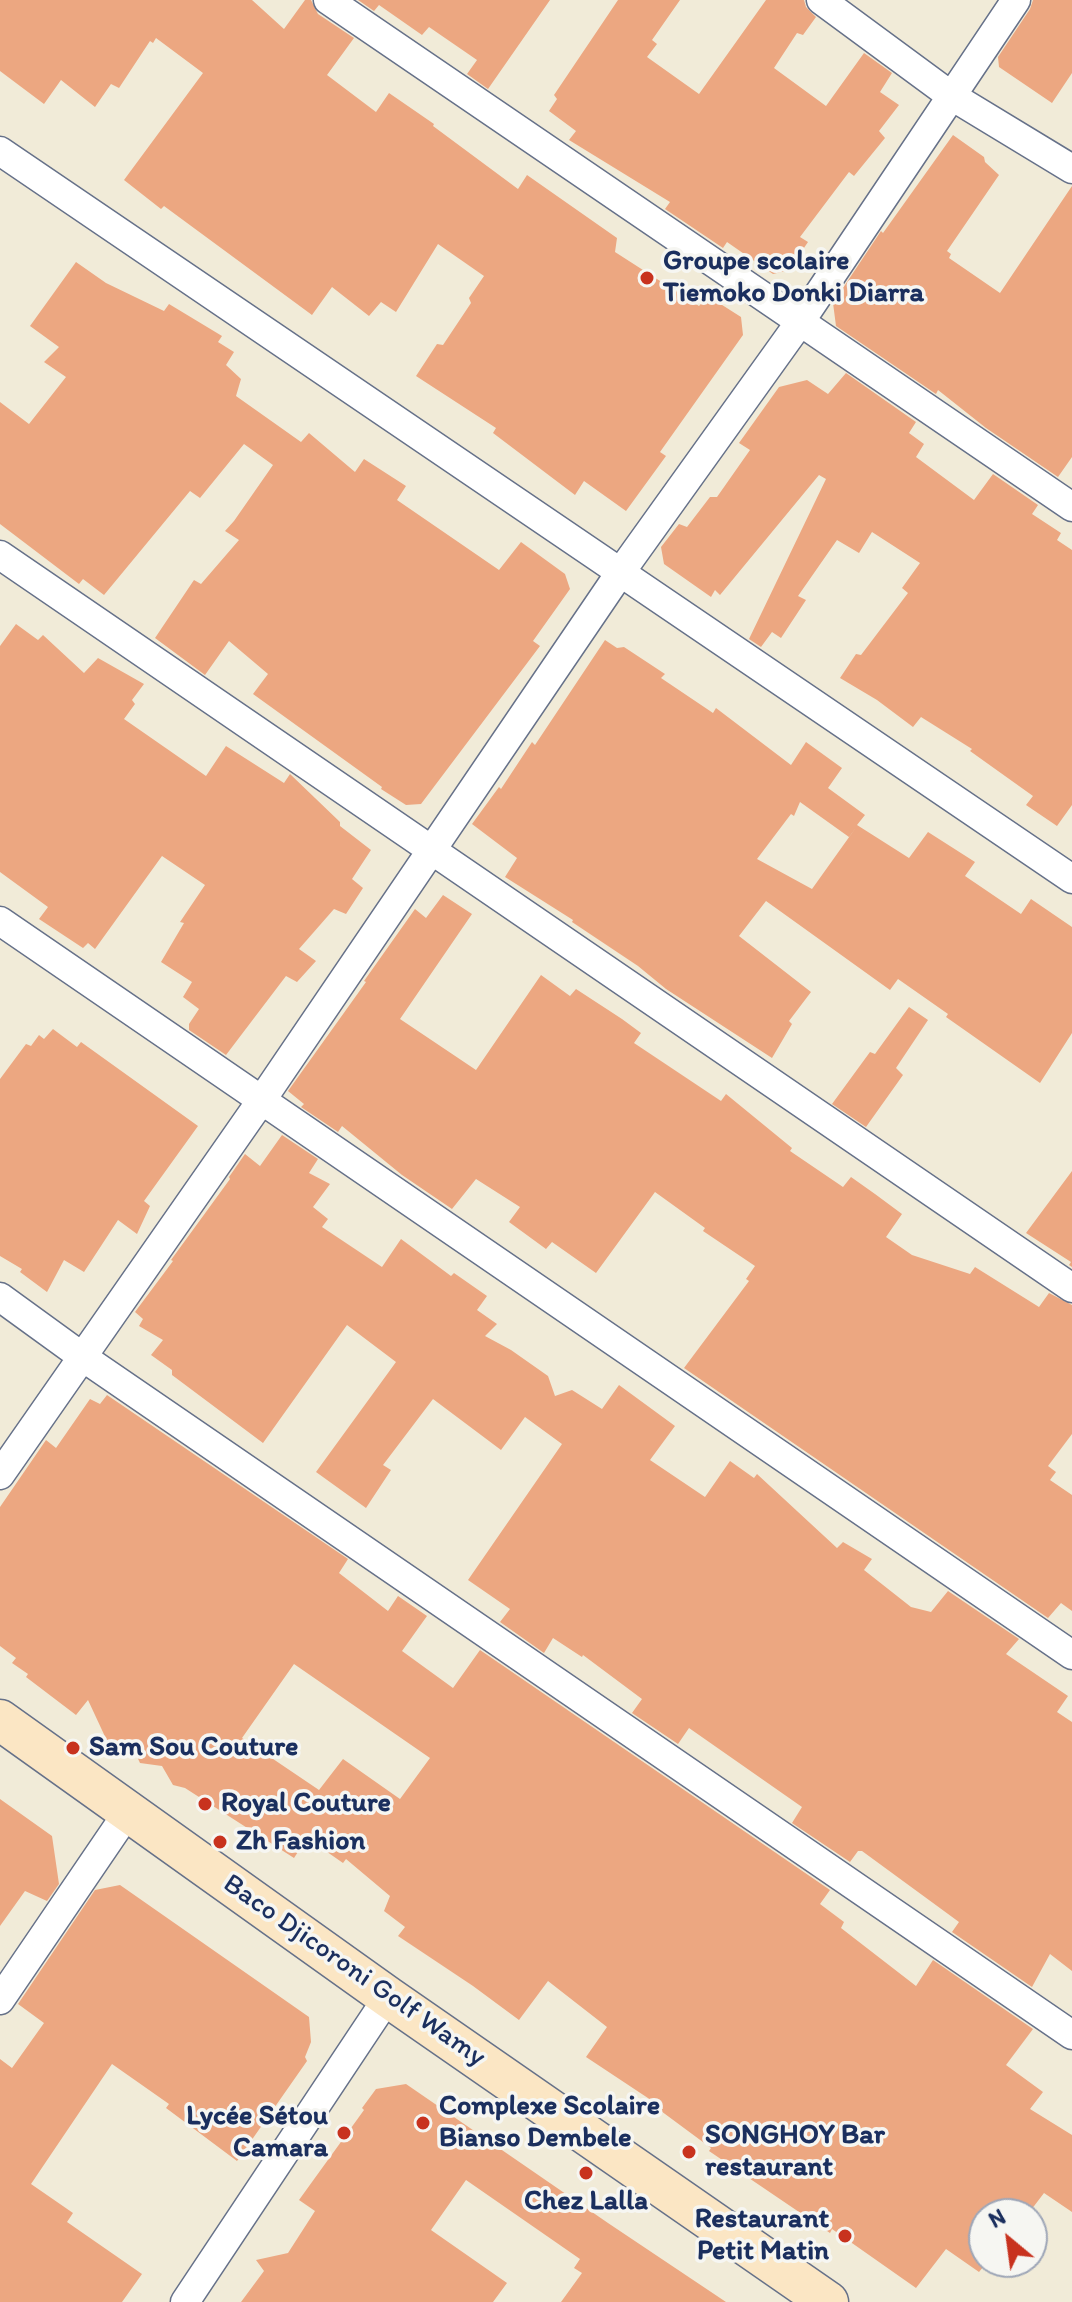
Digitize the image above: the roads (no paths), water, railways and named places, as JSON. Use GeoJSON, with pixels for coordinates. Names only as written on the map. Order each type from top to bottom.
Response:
{"type":"FeatureCollection","features":[{"type":"Feature","properties":{"kind":"street"},"geometry":{"type":"LineString","coordinates":[[328,0],[1072,507]]}},
{"type":"Feature","properties":{"kind":"street"},"geometry":{"type":"LineString","coordinates":[[821,0],[950,95],[1072,169]]}},
{"type":"Feature","properties":{"kind":"street"},"geometry":{"type":"LineString","coordinates":[[0,1475],[261,1101],[620,573],[800,322],[1016,0]]}},
{"type":"Feature","properties":{"kind":"street"},"geometry":{"type":"LineString","coordinates":[[0,151],[1072,879]]}},
{"type":"Feature","properties":{"kind":"street"},"geometry":{"type":"LineString","coordinates":[[0,555],[1072,1288]]}},
{"type":"Feature","properties":{"kind":"street"},"geometry":{"type":"LineString","coordinates":[[0,921],[1072,1655]]}},
{"type":"Feature","properties":{"kind":"street"},"geometry":{"type":"LineString","coordinates":[[0,1297],[84,1358],[1072,2035]]}},
{"type":"Feature","properties":{"kind":"street","name":"Baco Djicoroni Golf Wamy"},"geometry":{"type":"LineString","coordinates":[[0,1720],[388,1997],[828,2302]]}},
{"type":"Feature","properties":{"kind":"street"},"geometry":{"type":"LineString","coordinates":[[0,2000],[128,1812]]}},
{"type":"Feature","properties":{"kind":"street"},"geometry":{"type":"LineString","coordinates":[[185,2302],[388,1997]]}},
{"type":"Feature","properties":{"kind":"place","name":"Groupe scolaire Tiemoko Donki Diarra"},"geometry":{"type":"Point","coordinates":[647,278]}},
{"type":"Feature","properties":{"kind":"place","name":"Sam Sou Couture"},"geometry":{"type":"Point","coordinates":[73,1748]}},
{"type":"Feature","properties":{"kind":"place","name":"Royal Couture"},"geometry":{"type":"Point","coordinates":[205,1804]}},
{"type":"Feature","properties":{"kind":"place","name":"Zh Fashion"},"geometry":{"type":"Point","coordinates":[220,1842]}},
{"type":"Feature","properties":{"kind":"place","name":"Complexe Scolaire Bianso Dembele"},"geometry":{"type":"Point","coordinates":[423,2123]}},
{"type":"Feature","properties":{"kind":"place","name":"Lycée Sétou Camara"},"geometry":{"type":"Point","coordinates":[344,2133]}},
{"type":"Feature","properties":{"kind":"place","name":"SONGHOY Bar restaurant"},"geometry":{"type":"Point","coordinates":[689,2152]}},
{"type":"Feature","properties":{"kind":"place","name":"Chez Lalla"},"geometry":{"type":"Point","coordinates":[586,2173]}},
{"type":"Feature","properties":{"kind":"place","name":"Restaurant Petit Matin"},"geometry":{"type":"Point","coordinates":[845,2236]}}]}
